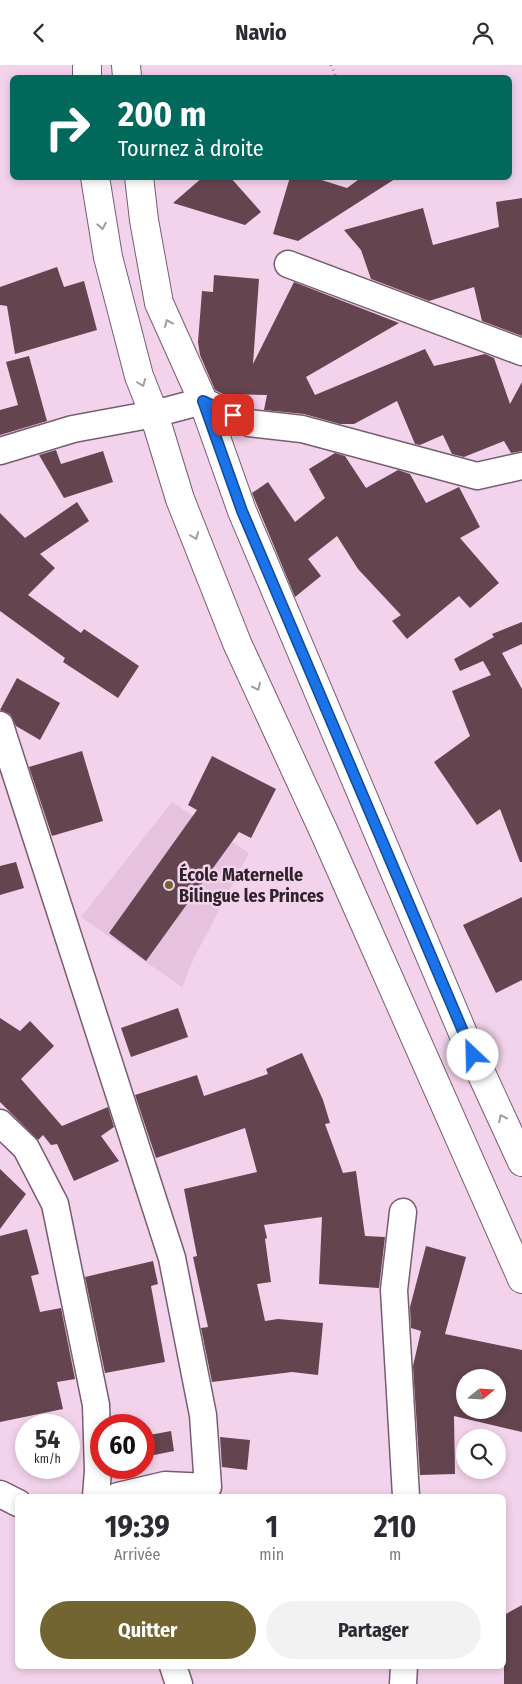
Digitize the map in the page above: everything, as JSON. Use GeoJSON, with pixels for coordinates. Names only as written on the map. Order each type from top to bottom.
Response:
{"type":"FeatureCollection","features":[{"type":"Feature","properties":{"kind":"main road"},"geometry":{"type":"LineString","coordinates":[[95,180],[108,257],[139,376],[154,414],[180,499],[237,643],[325,834],[522,1279]]}},
{"type":"Feature","properties":{"kind":"main road"},"geometry":{"type":"LineString","coordinates":[[139,180],[144,220],[159,303],[203,401],[242,511],[461,1029],[522,1162]]}},
{"type":"Feature","properties":{"kind":"street"},"geometry":{"type":"LineString","coordinates":[[288,264],[522,352]]}},
{"type":"Feature","properties":{"kind":"street"},"geometry":{"type":"LineString","coordinates":[[0,451],[73,429],[154,414],[203,401],[249,423],[302,429],[477,476],[522,466]]}},
{"type":"Feature","properties":{"kind":"street"},"geometry":{"type":"LineString","coordinates":[[0,725],[172,1258],[203,1415],[208,1487],[165,1485],[127,1494]]}},
{"type":"Feature","properties":{"kind":"street"},"geometry":{"type":"LineString","coordinates":[[0,1123],[26,1148],[55,1204],[96,1405],[98,1471],[96,1494]]}},
{"type":"Feature","properties":{"kind":"street"},"geometry":{"type":"LineString","coordinates":[[403,1212],[394,1290],[406,1494]]}},
{"type":"Feature","properties":{"kind":"street"},"geometry":{"type":"LineString","coordinates":[[0,1494],[15,1502]]}},
{"type":"Feature","properties":{"kind":"street"},"geometry":{"type":"LineString","coordinates":[[174,1669],[179,1684]]}},
{"type":"Feature","properties":{"kind":"street"},"geometry":{"type":"LineString","coordinates":[[403,1684],[404,1669]]}},
{"type":"Feature","properties":{"kind":"shaded area","name":"École Maternelle Bilingue les Princes"},"geometry":{"type":"Polygon","coordinates":[[[172,802],[249,853],[194,958],[182,987],[81,917],[172,802]]]}},
{"type":"Feature","properties":{"kind":"building"},"geometry":{"type":"Polygon","coordinates":[[[200,180],[233,180],[261,212],[245,225],[173,203],[200,180]]]}},
{"type":"Feature","properties":{"kind":"building"},"geometry":{"type":"Polygon","coordinates":[[[289,180],[322,180],[347,188],[358,180],[393,180],[298,241],[273,234],[289,180]]]}},
{"type":"Feature","properties":{"kind":"building"},"geometry":{"type":"Polygon","coordinates":[[[522,198],[522,336],[482,321],[474,287],[429,301],[371,279],[361,250],[344,230],[423,208],[433,245],[499,227],[496,202],[522,198]]]}},
{"type":"Feature","properties":{"kind":"building"},"geometry":{"type":"Polygon","coordinates":[[[57,267],[64,287],[84,281],[97,330],[15,354],[7,306],[0,305],[0,287],[57,267]]]}},
{"type":"Feature","properties":{"kind":"building"},"geometry":{"type":"Polygon","coordinates":[[[214,275],[259,279],[253,364],[294,282],[399,323],[306,377],[315,395],[425,349],[434,366],[485,354],[494,358],[510,404],[522,382],[522,451],[511,453],[504,441],[464,457],[452,454],[443,435],[420,445],[415,444],[397,401],[354,424],[340,424],[304,414],[264,410],[267,395],[223,394],[215,390],[200,355],[198,342],[202,291],[213,292],[214,275]]]}},
{"type":"Feature","properties":{"kind":"building"},"geometry":{"type":"Polygon","coordinates":[[[29,356],[47,421],[0,435],[0,410],[18,405],[6,362],[29,356]]]}},
{"type":"Feature","properties":{"kind":"building"},"geometry":{"type":"Polygon","coordinates":[[[56,450],[61,464],[103,451],[113,482],[64,498],[39,455],[56,450]]]}},
{"type":"Feature","properties":{"kind":"building"},"geometry":{"type":"Polygon","coordinates":[[[335,453],[345,456],[366,488],[398,470],[410,474],[426,503],[459,487],[480,527],[460,538],[499,583],[470,608],[459,596],[407,639],[392,621],[401,615],[358,569],[337,536],[308,559],[321,576],[295,597],[252,493],[268,482],[295,522],[325,498],[309,469],[335,453]]]}},
{"type":"Feature","properties":{"kind":"building"},"geometry":{"type":"Polygon","coordinates":[[[77,502],[89,521],[40,554],[55,568],[28,595],[81,633],[84,629],[139,666],[118,698],[63,662],[65,658],[0,611],[0,513],[25,538],[77,502]]]}},
{"type":"Feature","properties":{"kind":"building"},"geometry":{"type":"Polygon","coordinates":[[[522,622],[522,644],[502,653],[522,689],[522,862],[520,862],[500,809],[477,825],[434,762],[470,736],[452,691],[491,675],[483,661],[460,671],[454,659],[494,637],[492,634],[522,622]]]}},
{"type":"Feature","properties":{"kind":"building"},"geometry":{"type":"Polygon","coordinates":[[[17,678],[60,703],[40,740],[16,726],[10,714],[0,710],[17,678]]]}},
{"type":"Feature","properties":{"kind":"building"},"geometry":{"type":"Polygon","coordinates":[[[82,751],[103,821],[52,836],[29,767],[82,751]]]}},
{"type":"Feature","properties":{"kind":"building"},"geometry":{"type":"Polygon","coordinates":[[[212,756],[276,789],[251,838],[239,832],[146,961],[109,933],[197,810],[188,805],[212,756]]]}},
{"type":"Feature","properties":{"kind":"building"},"geometry":{"type":"Polygon","coordinates":[[[16,862],[24,888],[0,895],[0,866],[16,862]]]}},
{"type":"Feature","properties":{"kind":"building"},"geometry":{"type":"Polygon","coordinates":[[[522,897],[522,980],[496,993],[463,925],[522,897]]]}},
{"type":"Feature","properties":{"kind":"building"},"geometry":{"type":"Polygon","coordinates":[[[178,1008],[188,1037],[131,1057],[121,1028],[178,1008]]]}},
{"type":"Feature","properties":{"kind":"building"},"geometry":{"type":"Polygon","coordinates":[[[0,1018],[20,1031],[30,1021],[54,1046],[21,1079],[62,1126],[108,1107],[114,1127],[101,1136],[119,1161],[74,1181],[57,1144],[51,1145],[43,1135],[38,1140],[0,1102],[0,1018]]]}},
{"type":"Feature","properties":{"kind":"building"},"geometry":{"type":"Polygon","coordinates":[[[302,1053],[323,1100],[330,1123],[325,1124],[343,1173],[356,1171],[365,1236],[385,1237],[379,1288],[319,1284],[322,1217],[264,1225],[271,1282],[257,1284],[265,1321],[278,1319],[323,1323],[318,1375],[292,1372],[212,1382],[201,1328],[208,1327],[193,1257],[197,1256],[184,1189],[257,1172],[245,1128],[156,1158],[135,1095],[197,1075],[204,1096],[268,1074],[266,1069],[302,1053]]]}},
{"type":"Feature","properties":{"kind":"building"},"geometry":{"type":"Polygon","coordinates":[[[0,1169],[26,1194],[0,1229],[0,1169]]]}},
{"type":"Feature","properties":{"kind":"building"},"geometry":{"type":"Polygon","coordinates":[[[27,1229],[39,1274],[31,1276],[40,1312],[61,1308],[75,1379],[57,1382],[63,1409],[39,1414],[15,1414],[15,1419],[0,1422],[0,1236],[27,1229]]]}},
{"type":"Feature","properties":{"kind":"building"},"geometry":{"type":"Polygon","coordinates":[[[426,1246],[466,1257],[445,1334],[522,1350],[522,1432],[467,1419],[506,1419],[506,1369],[456,1369],[456,1416],[454,1416],[455,1474],[420,1475],[413,1366],[421,1331],[411,1328],[410,1307],[426,1246]]]}},
{"type":"Feature","properties":{"kind":"building"},"geometry":{"type":"Polygon","coordinates":[[[153,1261],[158,1284],[151,1286],[165,1362],[105,1373],[85,1277],[153,1261]]]}},
{"type":"Feature","properties":{"kind":"building"},"geometry":{"type":"Polygon","coordinates":[[[171,1431],[174,1451],[155,1455],[155,1434],[171,1431]]]}},
{"type":"Feature","properties":{"kind":"building"},"geometry":{"type":"Polygon","coordinates":[[[220,1437],[250,1440],[247,1470],[222,1467],[220,1437]]]}},
{"type":"Feature","properties":{"kind":"building"},"geometry":{"type":"Polygon","coordinates":[[[522,1605],[522,1684],[504,1684],[504,1669],[506,1669],[506,1614],[522,1605]]]}},
{"type":"Feature","properties":{"kind":"place","name":"École Maternelle Bilingue les Princes"},"geometry":{"type":"Point","coordinates":[169,885]}},
{"type":"Feature","properties":{"kind":"route"},"geometry":{"type":"LineString","coordinates":[[233,415],[203,401],[242,511],[473,1055]]}}]}
